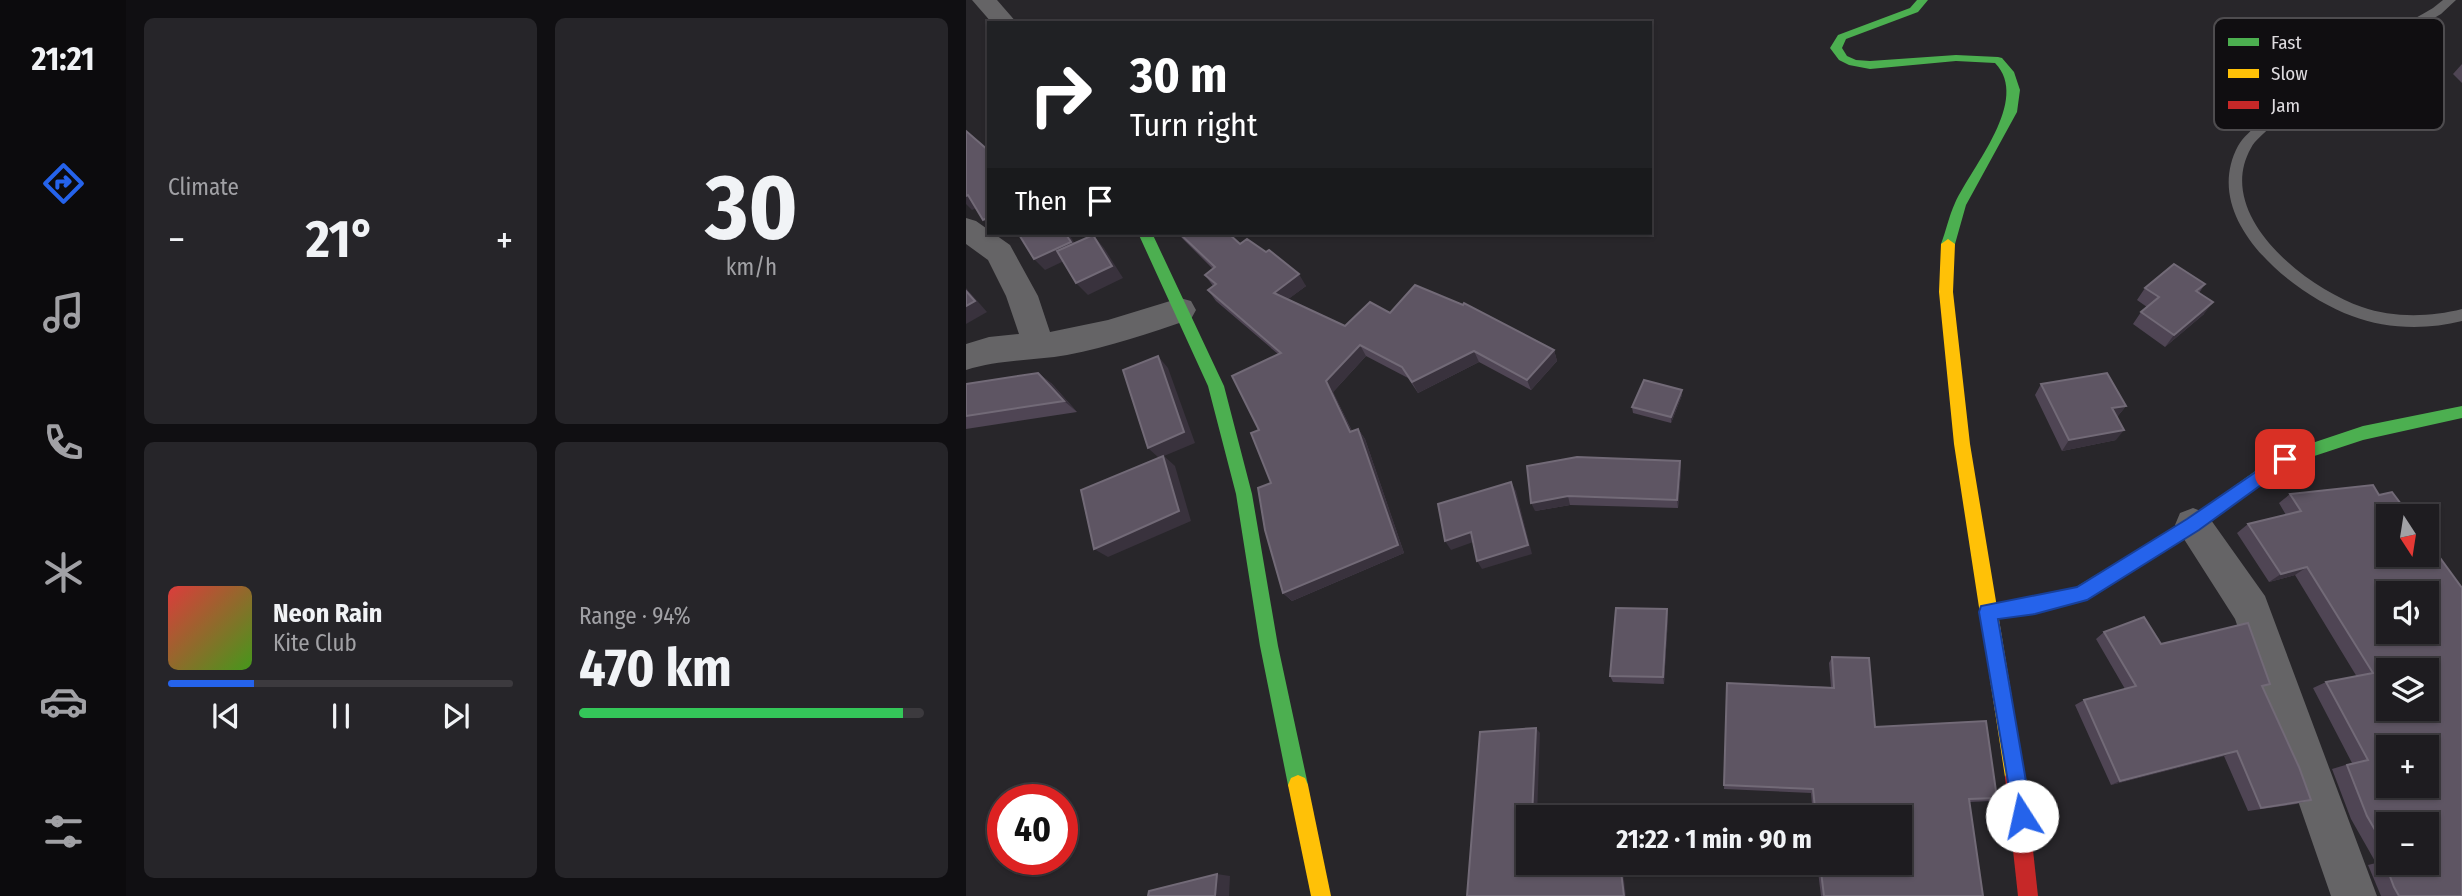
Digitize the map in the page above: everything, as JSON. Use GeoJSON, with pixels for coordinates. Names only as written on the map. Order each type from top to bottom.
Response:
{"type":"FeatureCollection","features":[{"type":"Feature","properties":{"kind":"street"},"geometry":{"type":"LineString","coordinates":[[984,0],[1003,21]]}},
{"type":"Feature","properties":{"kind":"street"},"geometry":{"type":"LineString","coordinates":[[1923,0],[1914,10],[1842,37],[1836,48],[1843,58],[1853,63],[1870,65],[1956,58],[1998,60],[2010,72],[2015,83],[2015,97],[1995,147],[1954,217],[1944,253],[1956,395],[1987,612],[2022,816],[2028,896]]}},
{"type":"Feature","properties":{"kind":"street"},"geometry":{"type":"LineString","coordinates":[[966,229],[999,253],[1022,296],[1039,345]]}},
{"type":"Feature","properties":{"kind":"street"},"geometry":{"type":"LineString","coordinates":[[1146,235],[1216,386],[1244,494],[1269,646],[1321,896]]}},
{"type":"Feature","properties":{"kind":"street"},"geometry":{"type":"LineString","coordinates":[[966,357],[1108,334],[1180,310]]}},
{"type":"Feature","properties":{"kind":"street"},"geometry":{"type":"LineString","coordinates":[[1987,612],[2035,605],[2080,594],[2193,525],[2285,459],[2363,433],[2462,412]]}},
{"type":"Feature","properties":{"kind":"street"},"geometry":{"type":"LineString","coordinates":[[2193,525],[2251,609],[2354,896]]}},
{"type":"Feature","properties":{"kind":"lane"},"geometry":{"type":"LineString","coordinates":[[2423,18],[2450,0]]}},
{"type":"Feature","properties":{"kind":"lane"},"geometry":{"type":"LineString","coordinates":[[2260,130],[2244,148],[2234,183],[2241,209],[2258,241],[2288,273],[2325,297],[2358,312],[2406,320],[2462,315]]}},
{"type":"Feature","properties":{"kind":"building"},"geometry":{"type":"Polygon","coordinates":[[[966,131],[987,149],[987,218],[983,220],[968,195],[966,196],[966,131]]]}},
{"type":"Feature","properties":{"kind":"building"},"geometry":{"type":"Polygon","coordinates":[[[1019,235],[1066,235],[1071,242],[1034,259],[1019,235]]]}},
{"type":"Feature","properties":{"kind":"building"},"geometry":{"type":"Polygon","coordinates":[[[1093,235],[1112,266],[1076,283],[1057,251],[1093,235]]]}},
{"type":"Feature","properties":{"kind":"building"},"geometry":{"type":"Polygon","coordinates":[[[1181,235],[1230,235],[1240,244],[1247,239],[1266,252],[1269,250],[1299,274],[1274,293],[1345,326],[1370,302],[1390,313],[1415,285],[1463,305],[1464,303],[1554,350],[1527,380],[1474,351],[1412,382],[1402,367],[1360,345],[1326,381],[1350,432],[1358,429],[1398,545],[1283,593],[1265,530],[1258,488],[1271,483],[1251,433],[1259,430],[1232,376],[1281,353],[1208,290],[1216,284],[1205,275],[1215,267],[1181,235]]]}},
{"type":"Feature","properties":{"kind":"building"},"geometry":{"type":"Polygon","coordinates":[[[2174,264],[2205,284],[2196,291],[2213,302],[2174,335],[2141,312],[2159,297],[2145,288],[2174,264]]]}},
{"type":"Feature","properties":{"kind":"building"},"geometry":{"type":"Polygon","coordinates":[[[966,291],[975,301],[966,306],[966,291]]]}},
{"type":"Feature","properties":{"kind":"building"},"geometry":{"type":"Polygon","coordinates":[[[1158,356],[1184,432],[1148,448],[1123,370],[1158,356]]]}},
{"type":"Feature","properties":{"kind":"building"},"geometry":{"type":"Polygon","coordinates":[[[1038,373],[1064,401],[966,416],[966,384],[1038,373]]]}},
{"type":"Feature","properties":{"kind":"building"},"geometry":{"type":"Polygon","coordinates":[[[2107,373],[2126,406],[2112,408],[2124,430],[2069,440],[2041,384],[2107,373]]]}},
{"type":"Feature","properties":{"kind":"building"},"geometry":{"type":"Polygon","coordinates":[[[1644,380],[1682,390],[1671,417],[1632,407],[1644,380]]]}},
{"type":"Feature","properties":{"kind":"building"},"geometry":{"type":"Polygon","coordinates":[[[1163,456],[1179,511],[1094,549],[1081,490],[1163,456]]]}},
{"type":"Feature","properties":{"kind":"building"},"geometry":{"type":"Polygon","coordinates":[[[1577,457],[1680,461],[1677,500],[1568,496],[1531,503],[1527,466],[1577,457]]]}},
{"type":"Feature","properties":{"kind":"building"},"geometry":{"type":"Polygon","coordinates":[[[1511,482],[1528,545],[1477,561],[1471,532],[1445,541],[1438,504],[1511,482]]]}},
{"type":"Feature","properties":{"kind":"building"},"geometry":{"type":"Polygon","coordinates":[[[2373,485],[2379,495],[2392,492],[2401,504],[2376,504],[2376,567],[2440,567],[2440,558],[2462,588],[2462,896],[2399,896],[2394,887],[2390,875],[2439,875],[2439,812],[2376,812],[2376,832],[2367,816],[2347,765],[2368,760],[2326,682],[2373,673],[2307,567],[2281,574],[2248,524],[2301,511],[2290,494],[2373,485]]]}},
{"type":"Feature","properties":{"kind":"building"},"geometry":{"type":"Polygon","coordinates":[[[1616,608],[1667,609],[1663,677],[1610,676],[1616,608]]]}},
{"type":"Feature","properties":{"kind":"building"},"geometry":{"type":"Polygon","coordinates":[[[2144,617],[2161,644],[2248,623],[2270,684],[2262,686],[2311,800],[2261,808],[2237,751],[2120,781],[2084,700],[2136,686],[2104,632],[2144,617]]]}},
{"type":"Feature","properties":{"kind":"building"},"geometry":{"type":"Polygon","coordinates":[[[1832,657],[1869,658],[1875,727],[1986,721],[1997,798],[1969,799],[1983,896],[1824,896],[1821,875],[1912,875],[1912,805],[1815,805],[1813,789],[1724,785],[1727,683],[1834,688],[1832,657]]]}},
{"type":"Feature","properties":{"kind":"building"},"geometry":{"type":"Polygon","coordinates":[[[1536,728],[1533,805],[1516,805],[1516,875],[1621,875],[1624,896],[1467,896],[1480,732],[1536,728]]]}},
{"type":"Feature","properties":{"kind":"building"},"geometry":{"type":"Polygon","coordinates":[[[1217,874],[1215,896],[1148,896],[1149,891],[1217,874]]]}},
{"type":"Feature","properties":{"kind":"traffic: fast"},"geometry":{"type":"LineString","coordinates":[[1923,0],[1914,10],[1842,37],[1836,48],[1843,58],[1853,63],[1870,65],[1956,58],[1998,60],[2008,72],[2014,90],[2011,112],[1960,205],[1948,244]]}},
{"type":"Feature","properties":{"kind":"traffic: fast"},"geometry":{"type":"LineString","coordinates":[[1146,235],[1216,386],[1244,494],[1269,646],[1298,785]]}},
{"type":"Feature","properties":{"kind":"traffic: fast"},"geometry":{"type":"LineString","coordinates":[[1988,612],[2035,605],[2080,594],[2193,525],[2285,459],[2363,433],[2462,412]]}},
{"type":"Feature","properties":{"kind":"traffic: slow"},"geometry":{"type":"LineString","coordinates":[[1948,244],[1946,292],[1962,444],[2015,777]]}},
{"type":"Feature","properties":{"kind":"traffic: slow"},"geometry":{"type":"LineString","coordinates":[[1298,785],[1321,896]]}},
{"type":"Feature","properties":{"kind":"traffic: jam"},"geometry":{"type":"LineString","coordinates":[[2015,777],[2028,896]]}},
{"type":"Feature","properties":{"kind":"route"},"geometry":{"type":"LineString","coordinates":[[2022,816],[1987,612],[2035,605],[2080,594],[2193,525],[2285,459]]}}]}
